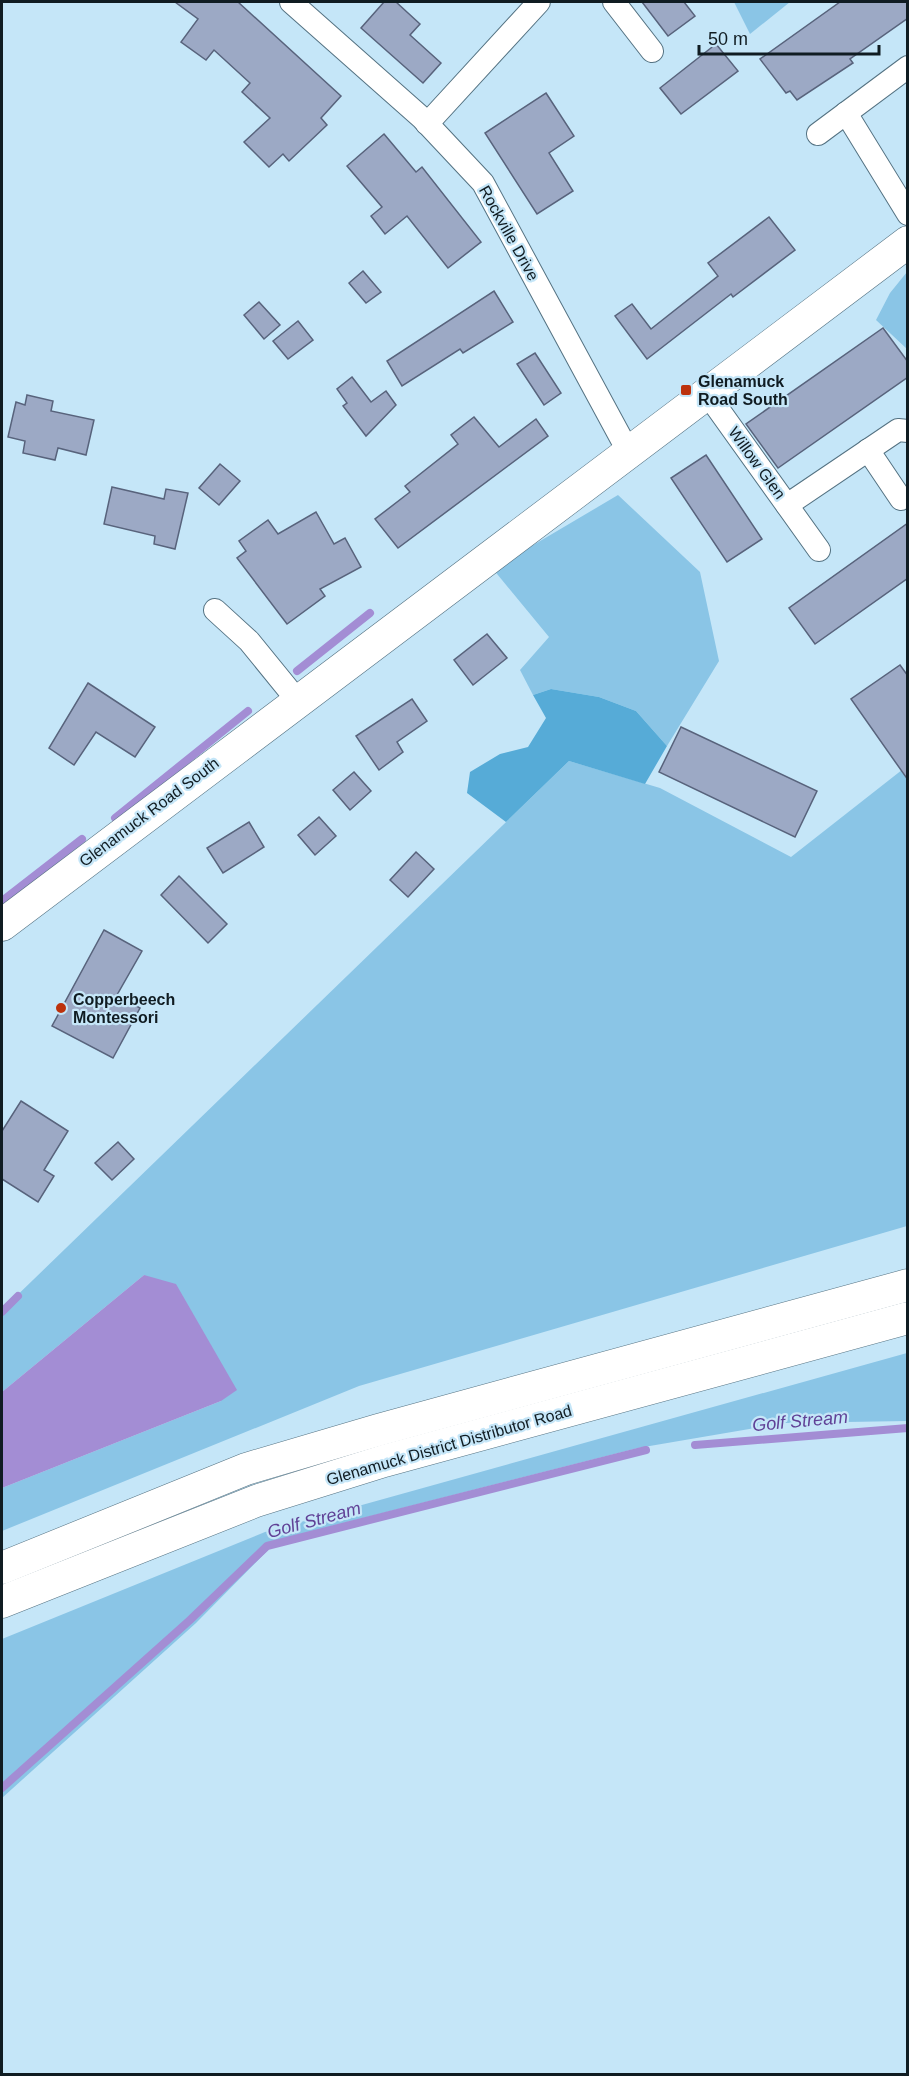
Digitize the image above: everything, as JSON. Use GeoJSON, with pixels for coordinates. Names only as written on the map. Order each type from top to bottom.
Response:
{"type":"FeatureCollection","features":[{"type":"Feature","properties":{"kind":"main road","name":"Glenamuck Road South"},"geometry":{"type":"LineString","coordinates":[[2,925],[297,700],[908,242]]}},
{"type":"Feature","properties":{"kind":"main road","name":"Glenamuck District Distributor Road"},"geometry":{"type":"LineString","coordinates":[[2,1568],[246,1469],[378,1430],[908,1285]]}},
{"type":"Feature","properties":{"kind":"main road","name":"Glenamuck District Distributor Road"},"geometry":{"type":"LineString","coordinates":[[2,1602],[256,1501],[384,1461],[908,1318]]}},
{"type":"Feature","properties":{"kind":"street","name":"Rockville Drive"},"geometry":{"type":"LineString","coordinates":[[291,2],[427,124],[483,183],[628,451]]}},
{"type":"Feature","properties":{"kind":"street"},"geometry":{"type":"LineString","coordinates":[[427,124],[539,2]]}},
{"type":"Feature","properties":{"kind":"street"},"geometry":{"type":"LineString","coordinates":[[614,2],[652,51]]}},
{"type":"Feature","properties":{"kind":"street"},"geometry":{"type":"LineString","coordinates":[[818,134],[908,68]]}},
{"type":"Feature","properties":{"kind":"street"},"geometry":{"type":"LineString","coordinates":[[846,113],[908,214]]}},
{"type":"Feature","properties":{"kind":"street","name":"Willow Glen"},"geometry":{"type":"LineString","coordinates":[[706,392],[819,550]]}},
{"type":"Feature","properties":{"kind":"street","name":"Willow Glen"},"geometry":{"type":"LineString","coordinates":[[787,505],[898,430],[908,431]]}},
{"type":"Feature","properties":{"kind":"street"},"geometry":{"type":"LineString","coordinates":[[868,450],[901,499]]}},
{"type":"Feature","properties":{"kind":"street"},"geometry":{"type":"LineString","coordinates":[[215,610],[249,641],[297,700]]}},
{"type":"Feature","properties":{"kind":"shaded area"},"geometry":{"type":"Polygon","coordinates":[[[734,2],[790,2],[750,34],[734,2]]]}},
{"type":"Feature","properties":{"kind":"shaded area"},"geometry":{"type":"Polygon","coordinates":[[[907,272],[907,349],[876,320],[890,293],[907,272]]]}},
{"type":"Feature","properties":{"kind":"shaded area"},"geometry":{"type":"Polygon","coordinates":[[[618,495],[700,572],[719,661],[667,746],[636,711],[599,697],[551,689],[533,695],[520,670],[549,637],[493,569],[618,495]]]}},
{"type":"Feature","properties":{"kind":"shaded area"},"geometry":{"type":"Polygon","coordinates":[[[551,689],[599,697],[636,711],[667,746],[645,784],[569,761],[506,822],[467,793],[470,772],[500,754],[528,747],[546,718],[533,695],[551,689]]]}},
{"type":"Feature","properties":{"kind":"shaded area"},"geometry":{"type":"Polygon","coordinates":[[[569,761],[660,788],[791,857],[907,766],[907,1226],[359,1386],[2,1531],[2,1488],[221,1401],[144,1275],[2,1392],[2,1310],[569,761]]]}},
{"type":"Feature","properties":{"kind":"shaded area"},"geometry":{"type":"Polygon","coordinates":[[[144,1275],[176,1284],[237,1390],[221,1401],[2,1488],[2,1392],[144,1275]]]}},
{"type":"Feature","properties":{"kind":"shaded area"},"geometry":{"type":"Polygon","coordinates":[[[907,1353],[907,1421],[785,1423],[638,1448],[269,1542],[270,1548],[196,1623],[2,1798],[2,1639],[265,1532],[907,1353]]]}},
{"type":"Feature","properties":{"kind":"building"},"geometry":{"type":"Polygon","coordinates":[[[175,2],[238,2],[341,96],[321,118],[327,125],[289,161],[283,154],[269,167],[244,142],[270,118],[242,92],[250,83],[214,50],[206,60],[181,42],[198,19],[175,2]]]}},
{"type":"Feature","properties":{"kind":"building"},"geometry":{"type":"Polygon","coordinates":[[[384,2],[396,2],[420,24],[410,35],[441,63],[423,83],[361,28],[384,2]]]}},
{"type":"Feature","properties":{"kind":"building"},"geometry":{"type":"Polygon","coordinates":[[[642,2],[684,2],[695,16],[668,36],[642,2]]]}},
{"type":"Feature","properties":{"kind":"building"},"geometry":{"type":"Polygon","coordinates":[[[840,2],[908,2],[908,18],[850,59],[853,63],[797,100],[790,91],[786,93],[760,59],[840,2]]]}},
{"type":"Feature","properties":{"kind":"building"},"geometry":{"type":"Polygon","coordinates":[[[716,44],[738,71],[681,114],[660,88],[716,44]]]}},
{"type":"Feature","properties":{"kind":"building"},"geometry":{"type":"Polygon","coordinates":[[[546,93],[574,136],[549,153],[573,191],[537,214],[485,133],[546,93]]]}},
{"type":"Feature","properties":{"kind":"building"},"geometry":{"type":"Polygon","coordinates":[[[384,134],[416,172],[422,167],[481,242],[448,268],[407,216],[385,234],[371,216],[382,207],[347,166],[384,134]]]}},
{"type":"Feature","properties":{"kind":"building"},"geometry":{"type":"Polygon","coordinates":[[[769,217],[795,250],[733,297],[731,294],[647,359],[615,316],[632,304],[651,329],[718,276],[708,263],[769,217]]]}},
{"type":"Feature","properties":{"kind":"building"},"geometry":{"type":"Polygon","coordinates":[[[363,271],[381,292],[366,303],[349,283],[363,271]]]}},
{"type":"Feature","properties":{"kind":"building"},"geometry":{"type":"Polygon","coordinates":[[[494,291],[513,322],[463,353],[460,349],[402,386],[387,361],[494,291]]]}},
{"type":"Feature","properties":{"kind":"building"},"geometry":{"type":"Polygon","coordinates":[[[259,302],[280,325],[264,339],[244,315],[259,302]]]}},
{"type":"Feature","properties":{"kind":"building"},"geometry":{"type":"Polygon","coordinates":[[[298,321],[313,340],[288,359],[273,341],[298,321]]]}},
{"type":"Feature","properties":{"kind":"building"},"geometry":{"type":"Polygon","coordinates":[[[883,328],[908,362],[908,377],[778,468],[746,424],[883,328]]]}},
{"type":"Feature","properties":{"kind":"building"},"geometry":{"type":"Polygon","coordinates":[[[535,353],[561,393],[544,405],[517,364],[535,353]]]}},
{"type":"Feature","properties":{"kind":"building"},"geometry":{"type":"Polygon","coordinates":[[[352,377],[371,402],[386,391],[396,405],[366,436],[343,406],[347,403],[337,389],[352,377]]]}},
{"type":"Feature","properties":{"kind":"building"},"geometry":{"type":"Polygon","coordinates":[[[27,395],[53,401],[51,411],[94,420],[86,455],[58,448],[55,460],[23,453],[25,441],[8,437],[16,402],[25,405],[27,395]]]}},
{"type":"Feature","properties":{"kind":"building"},"geometry":{"type":"Polygon","coordinates":[[[474,417],[499,447],[536,419],[548,436],[398,548],[375,519],[410,492],[405,486],[458,444],[451,435],[474,417]]]}},
{"type":"Feature","properties":{"kind":"building"},"geometry":{"type":"Polygon","coordinates":[[[706,455],[762,539],[727,562],[671,478],[706,455]]]}},
{"type":"Feature","properties":{"kind":"building"},"geometry":{"type":"Polygon","coordinates":[[[220,464],[240,481],[219,505],[199,488],[220,464]]]}},
{"type":"Feature","properties":{"kind":"building"},"geometry":{"type":"Polygon","coordinates":[[[112,487],[164,499],[166,489],[188,493],[175,549],[154,544],[155,536],[104,524],[112,487]]]}},
{"type":"Feature","properties":{"kind":"building"},"geometry":{"type":"Polygon","coordinates":[[[316,512],[334,544],[345,538],[361,567],[320,589],[325,596],[287,624],[237,558],[246,551],[239,541],[268,520],[278,534],[316,512]]]}},
{"type":"Feature","properties":{"kind":"building"},"geometry":{"type":"Polygon","coordinates":[[[908,523],[908,578],[815,644],[789,608],[908,523]]]}},
{"type":"Feature","properties":{"kind":"building"},"geometry":{"type":"Polygon","coordinates":[[[487,634],[507,658],[473,685],[454,660],[487,634]]]}},
{"type":"Feature","properties":{"kind":"building"},"geometry":{"type":"Polygon","coordinates":[[[900,665],[908,676],[908,780],[851,699],[900,665]]]}},
{"type":"Feature","properties":{"kind":"building"},"geometry":{"type":"Polygon","coordinates":[[[88,683],[155,727],[135,757],[96,732],[74,765],[49,748],[88,683]]]}},
{"type":"Feature","properties":{"kind":"building"},"geometry":{"type":"Polygon","coordinates":[[[412,699],[427,721],[397,742],[403,752],[379,770],[356,736],[412,699]]]}},
{"type":"Feature","properties":{"kind":"building"},"geometry":{"type":"Polygon","coordinates":[[[681,727],[817,791],[795,837],[659,772],[681,727]]]}},
{"type":"Feature","properties":{"kind":"building"},"geometry":{"type":"Polygon","coordinates":[[[354,772],[371,791],[350,810],[333,790],[354,772]]]}},
{"type":"Feature","properties":{"kind":"building"},"geometry":{"type":"Polygon","coordinates":[[[319,817],[336,836],[315,855],[298,835],[319,817]]]}},
{"type":"Feature","properties":{"kind":"building"},"geometry":{"type":"Polygon","coordinates":[[[249,822],[264,847],[223,873],[207,848],[249,822]]]}},
{"type":"Feature","properties":{"kind":"building"},"geometry":{"type":"Polygon","coordinates":[[[416,852],[434,869],[408,897],[390,880],[416,852]]]}},
{"type":"Feature","properties":{"kind":"building"},"geometry":{"type":"Polygon","coordinates":[[[179,876],[227,924],[208,943],[161,895],[179,876]]]}},
{"type":"Feature","properties":{"kind":"building"},"geometry":{"type":"Polygon","coordinates":[[[104,930],[142,951],[117,995],[140,1008],[113,1058],[52,1026],[104,930]]]}},
{"type":"Feature","properties":{"kind":"building"},"geometry":{"type":"Polygon","coordinates":[[[21,1101],[68,1131],[44,1170],[54,1176],[38,1202],[2,1179],[2,1131],[21,1101]]]}},
{"type":"Feature","properties":{"kind":"building"},"geometry":{"type":"Polygon","coordinates":[[[118,1142],[134,1159],[112,1180],[95,1163],[118,1142]]]}},
{"type":"Feature","properties":{"kind":"waterway"},"geometry":{"type":"LineString","coordinates":[[297,671],[370,613]]}},
{"type":"Feature","properties":{"kind":"waterway"},"geometry":{"type":"LineString","coordinates":[[115,818],[248,711]]}},
{"type":"Feature","properties":{"kind":"waterway"},"geometry":{"type":"LineString","coordinates":[[2,901],[82,839]]}},
{"type":"Feature","properties":{"kind":"waterway"},"geometry":{"type":"LineString","coordinates":[[2,1312],[18,1296]]}},
{"type":"Feature","properties":{"kind":"waterway","name":"Golf Stream"},"geometry":{"type":"LineString","coordinates":[[695,1445],[908,1428]]}},
{"type":"Feature","properties":{"kind":"waterway","name":"Golf Stream"},"geometry":{"type":"LineString","coordinates":[[2,1788],[190,1620],[267,1546],[646,1450]]}},
{"type":"Feature","properties":{"kind":"place","name":"Glenamuck Road South"},"geometry":{"type":"Point","coordinates":[686,390]}},
{"type":"Feature","properties":{"kind":"place","name":"Copperbeech Montessori"},"geometry":{"type":"Point","coordinates":[61,1008]}}]}
